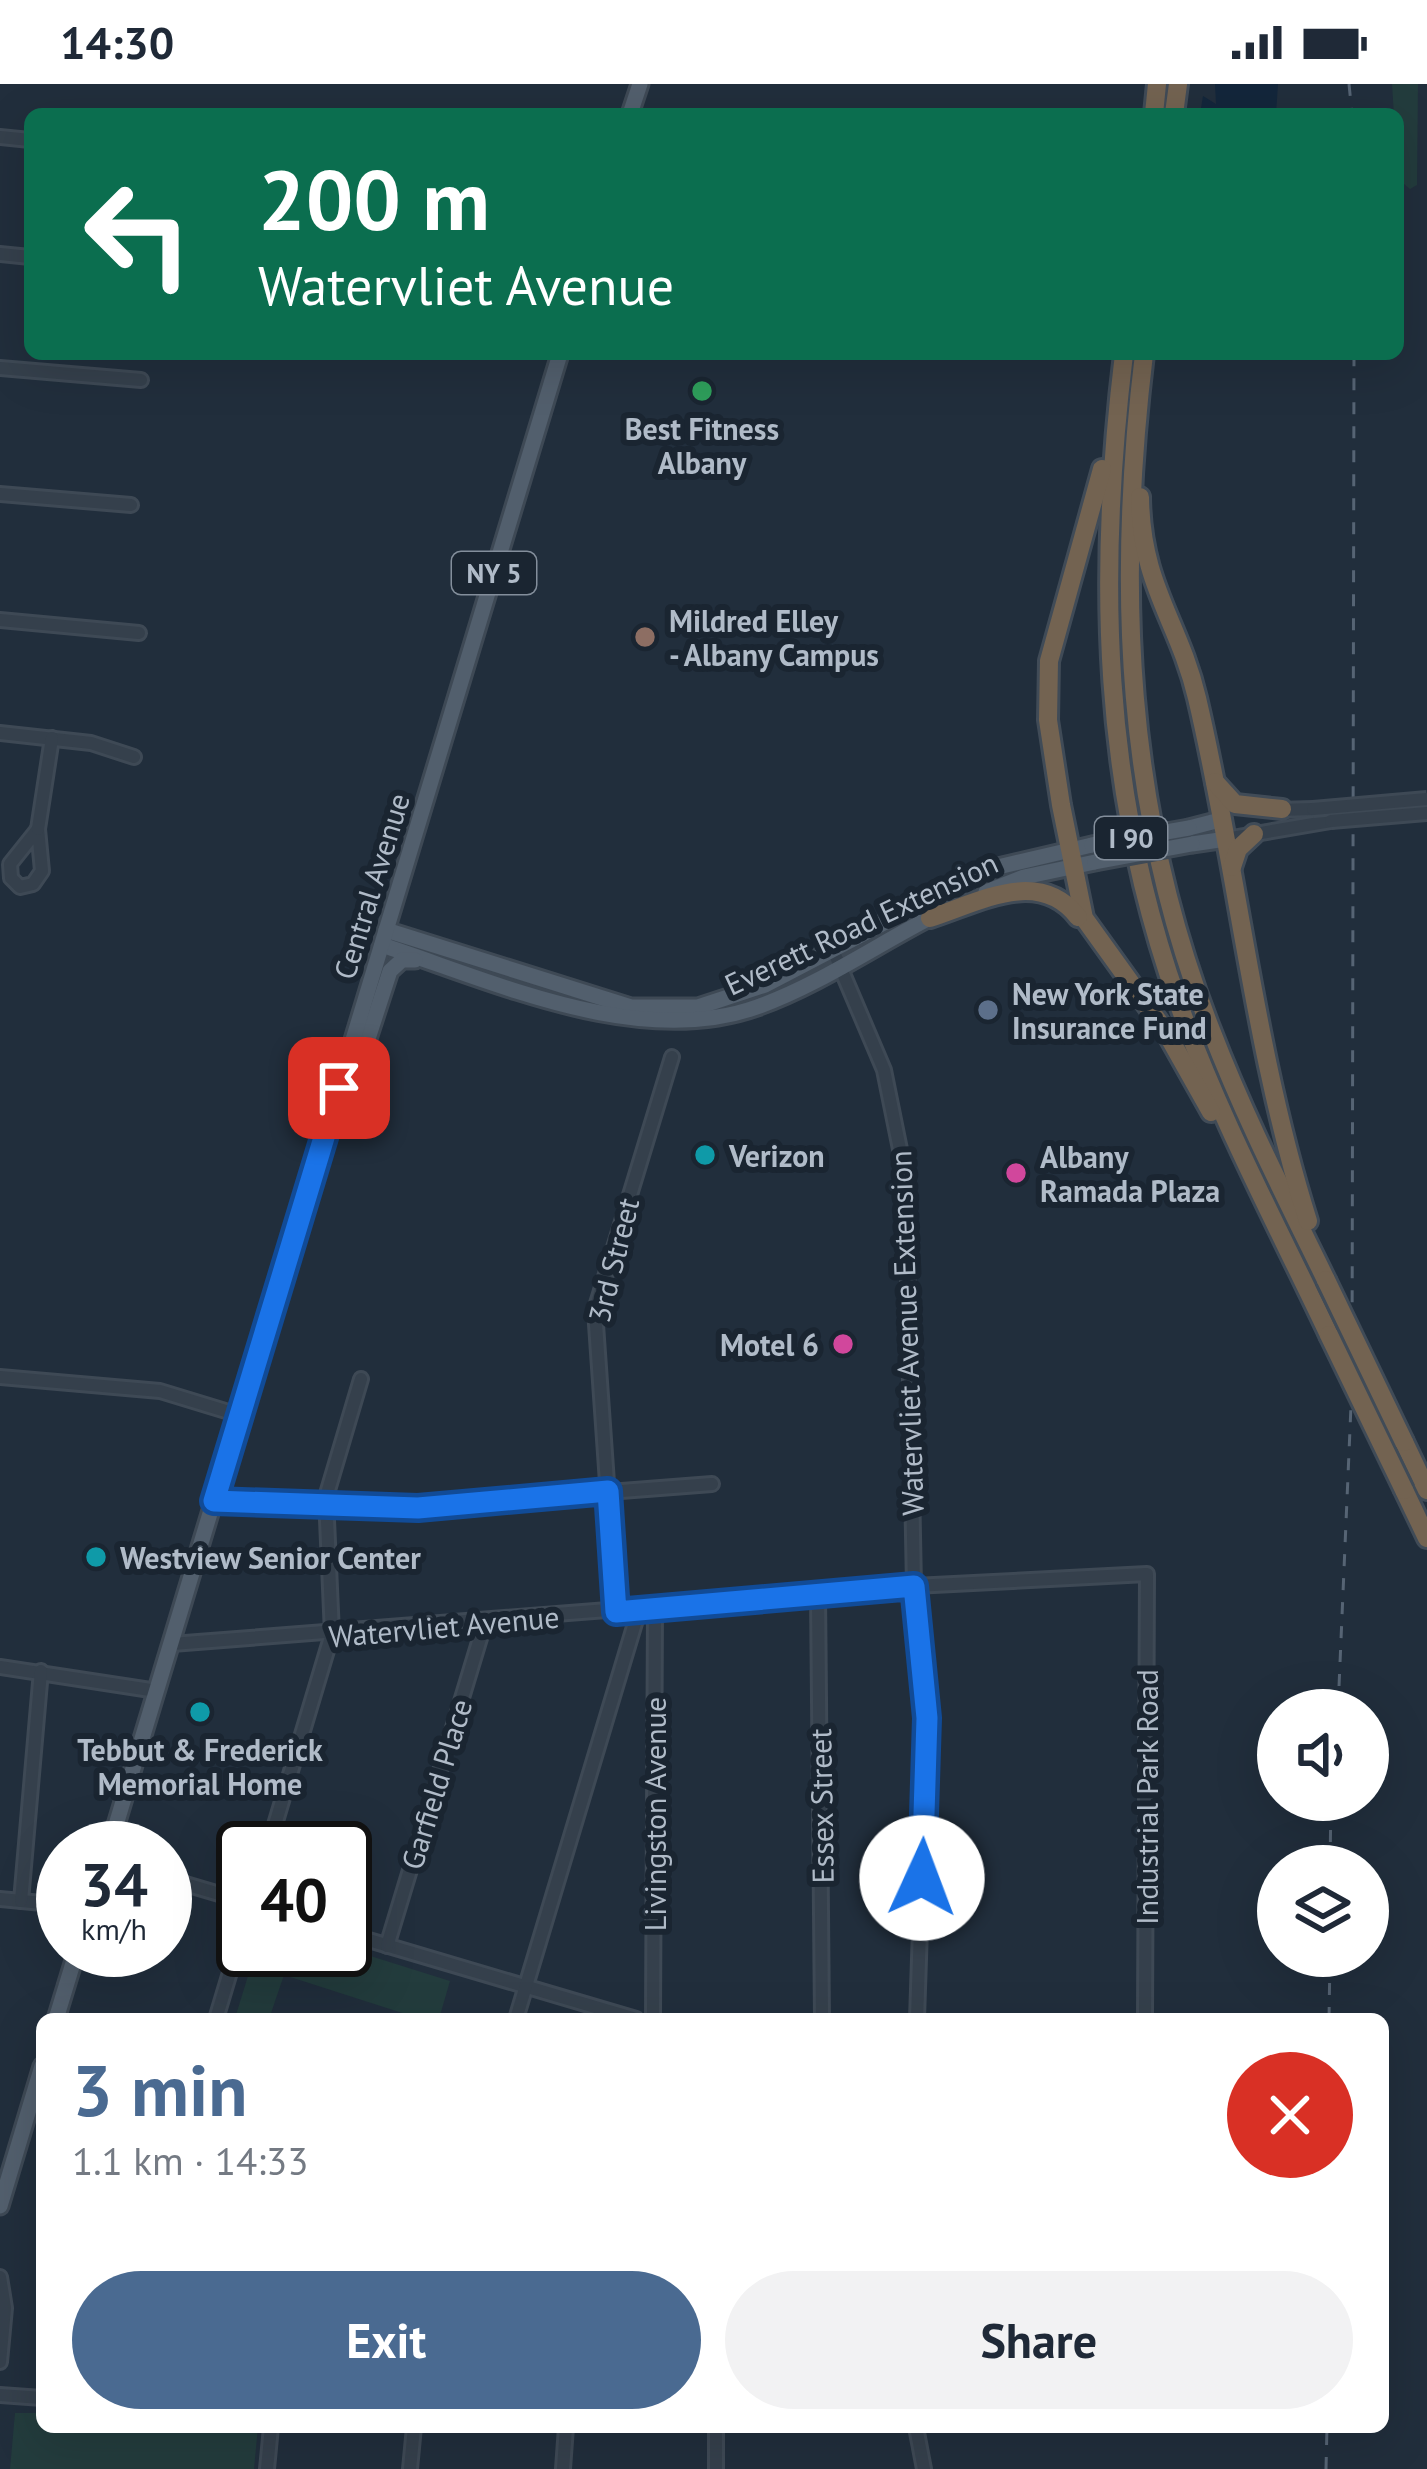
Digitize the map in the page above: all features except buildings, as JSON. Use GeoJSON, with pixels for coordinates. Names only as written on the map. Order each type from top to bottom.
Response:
{"type":"FeatureCollection","features":[{"type":"Feature","properties":{"kind":"highway","name":"I 90"},"geometry":{"type":"LineString","coordinates":[[1123,360],[1105,605],[1126,814],[1178,1004],[1427,1538]]}},
{"type":"Feature","properties":{"kind":"highway","name":"I 90"},"geometry":{"type":"LineString","coordinates":[[1145,360],[1131,476],[1126,605],[1131,690],[1148,810],[1176,927],[1211,1031],[1427,1490]]}},
{"type":"Feature","properties":{"kind":"highway"},"geometry":{"type":"LineString","coordinates":[[1146,360],[1142,534],[1156,597],[1197,698],[1273,1104],[1326,1280]]}},
{"type":"Feature","properties":{"kind":"highway"},"geometry":{"type":"LineString","coordinates":[[1109,957],[1084,918],[1070,857],[1048,719],[1049,661],[1120,388]]}},
{"type":"Feature","properties":{"kind":"highway"},"geometry":{"type":"LineString","coordinates":[[1210,769],[1220,793],[1235,805],[1282,809]]}},
{"type":"Feature","properties":{"kind":"highway"},"geometry":{"type":"LineString","coordinates":[[1232,872],[1238,849],[1254,834]]}},
{"type":"Feature","properties":{"kind":"highway"},"geometry":{"type":"LineString","coordinates":[[930,918],[1017,890],[1044,890],[1068,904],[1166,1032],[1294,1260]]}},
{"type":"Feature","properties":{"kind":"main road","name":"Central Avenue"},"geometry":{"type":"LineString","coordinates":[[118,1821],[558,360]]}},
{"type":"Feature","properties":{"kind":"main road","name":"Everett Road Extension"},"geometry":{"type":"LineString","coordinates":[[384,937],[436,962],[602,1013],[666,1022],[713,1019],[754,1008],[986,870],[1223,829]]}},
{"type":"Feature","properties":{"kind":"main road","name":"Everett Road Extension"},"geometry":{"type":"LineString","coordinates":[[384,937],[631,1007],[683,1008],[751,992],[1070,857]]}},
{"type":"Feature","properties":{"kind":"main road"},"geometry":{"type":"LineString","coordinates":[[406,862],[398,910],[408,931],[512,967],[524,976]]}},
{"type":"Feature","properties":{"kind":"main road"},"geometry":{"type":"LineString","coordinates":[[334,1106],[349,1097],[390,971],[403,960],[436,962]]}},
{"type":"Feature","properties":{"kind":"main road"},"geometry":{"type":"LineString","coordinates":[[58,2013],[69,1977]]}},
{"type":"Feature","properties":{"kind":"main road"},"geometry":{"type":"LineString","coordinates":[[0,2206],[8,2151],[36,2081]]}},
{"type":"Feature","properties":{"kind":"street"},"geometry":{"type":"LineString","coordinates":[[0,368],[141,380]]}},
{"type":"Feature","properties":{"kind":"street"},"geometry":{"type":"LineString","coordinates":[[0,494],[130,505]]}},
{"type":"Feature","properties":{"kind":"street"},"geometry":{"type":"LineString","coordinates":[[0,620],[139,633]]}},
{"type":"Feature","properties":{"kind":"street"},"geometry":{"type":"LineString","coordinates":[[0,733],[52,738],[134,757]]}},
{"type":"Feature","properties":{"kind":"street"},"geometry":{"type":"LineString","coordinates":[[38,830],[52,738]]}},
{"type":"Feature","properties":{"kind":"street"},"geometry":{"type":"LineString","coordinates":[[1223,829],[1282,809],[1427,800]]}},
{"type":"Feature","properties":{"kind":"street"},"geometry":{"type":"LineString","coordinates":[[1223,829],[1254,834],[1330,821],[1427,813]]}},
{"type":"Feature","properties":{"kind":"street","name":"Watervliet Avenue Extension"},"geometry":{"type":"LineString","coordinates":[[836,957],[884,1070],[904,1157],[914,1586],[927,1718],[917,2013]]}},
{"type":"Feature","properties":{"kind":"street","name":"3rd Street"},"geometry":{"type":"LineString","coordinates":[[616,1612],[595,1310],[672,1057]]}},
{"type":"Feature","properties":{"kind":"street"},"geometry":{"type":"LineString","coordinates":[[0,1377],[164,1392],[242,1416]]}},
{"type":"Feature","properties":{"kind":"street"},"geometry":{"type":"LineString","coordinates":[[276,1821],[332,1634],[326,1507],[361,1379]]}},
{"type":"Feature","properties":{"kind":"street"},"geometry":{"type":"LineString","coordinates":[[214,1501],[418,1508],[712,1484]]}},
{"type":"Feature","properties":{"kind":"street","name":"Watervliet Avenue"},"geometry":{"type":"LineString","coordinates":[[172,1644],[914,1586],[1147,1574]]}},
{"type":"Feature","properties":{"kind":"street","name":"Industrial Park Road"},"geometry":{"type":"LineString","coordinates":[[1144,2013],[1147,1574]]}},
{"type":"Feature","properties":{"kind":"street","name":"Essex Street"},"geometry":{"type":"LineString","coordinates":[[818,1594],[821,2013]]}},
{"type":"Feature","properties":{"kind":"street","name":"Livingston Avenue"},"geometry":{"type":"LineString","coordinates":[[653,2013],[655,1608]]}},
{"type":"Feature","properties":{"kind":"street"},"geometry":{"type":"LineString","coordinates":[[518,2013],[639,1610]]}},
{"type":"Feature","properties":{"kind":"street","name":"Garfield Place"},"geometry":{"type":"LineString","coordinates":[[387,1946],[485,1622]]}},
{"type":"Feature","properties":{"kind":"street"},"geometry":{"type":"LineString","coordinates":[[0,1667],[157,1691]]}},
{"type":"Feature","properties":{"kind":"street"},"geometry":{"type":"LineString","coordinates":[[21,1901],[41,1672]]}},
{"type":"Feature","properties":{"kind":"street"},"geometry":{"type":"LineString","coordinates":[[0,1899],[36,1902]]}},
{"type":"Feature","properties":{"kind":"street"},"geometry":{"type":"LineString","coordinates":[[372,1941],[614,2013]]}},
{"type":"Feature","properties":{"kind":"street"},"geometry":{"type":"LineString","coordinates":[[218,2013],[229,1977]]}},
{"type":"Feature","properties":{"kind":"street"},"geometry":{"type":"LineString","coordinates":[[0,2277],[5,2308],[0,2362]]}},
{"type":"Feature","properties":{"kind":"street"},"geometry":{"type":"LineString","coordinates":[[0,2396],[36,2398]]}},
{"type":"Feature","properties":{"kind":"street"},"geometry":{"type":"LineString","coordinates":[[267,2469],[270,2433]]}},
{"type":"Feature","properties":{"kind":"street"},"geometry":{"type":"LineString","coordinates":[[410,2469],[413,2433]]}},
{"type":"Feature","properties":{"kind":"street"},"geometry":{"type":"LineString","coordinates":[[716,2433],[716,2469]]}},
{"type":"Feature","properties":{"kind":"street"},"geometry":{"type":"LineString","coordinates":[[917,2433],[924,2469]]}},
{"type":"Feature","properties":{"kind":"green space"},"geometry":{"type":"Polygon","coordinates":[[[1392,84],[1418,84],[1417,185],[1410,189],[1404,184],[1404,108],[1394,108],[1392,84]]]}},
{"type":"Feature","properties":{"kind":"green space"},"geometry":{"type":"Polygon","coordinates":[[[372,1956],[450,1981],[441,2013],[402,2013],[290,1977],[372,1977],[372,1956]]]}},
{"type":"Feature","properties":{"kind":"green space"},"geometry":{"type":"Polygon","coordinates":[[[248,1977],[283,1977],[271,2013],[237,2013],[248,1977]]]}},
{"type":"Feature","properties":{"kind":"green space"},"geometry":{"type":"Polygon","coordinates":[[[15,2413],[36,2413],[36,2433],[257,2433],[254,2469],[10,2469],[15,2413]]]}},
{"type":"Feature","properties":{"kind":"water"},"geometry":{"type":"Polygon","coordinates":[[[1215,84],[1278,84],[1276,108],[1201,108],[1203,96],[1216,104],[1215,84]]]}},
{"type":"Feature","properties":{"kind":"railway"},"geometry":{"type":"LineString","coordinates":[[1349,84],[1351,108]]}},
{"type":"Feature","properties":{"kind":"railway"},"geometry":{"type":"LineString","coordinates":[[1339,1689],[1352,1382],[1354,360]]}},
{"type":"Feature","properties":{"kind":"railway"},"geometry":{"type":"LineString","coordinates":[[1330,1845],[1331,1821]]}},
{"type":"Feature","properties":{"kind":"railway"},"geometry":{"type":"LineString","coordinates":[[1329,2013],[1330,1977]]}},
{"type":"Feature","properties":{"kind":"railway"},"geometry":{"type":"LineString","coordinates":[[1326,2469],[1327,2433]]}},
{"type":"Feature","properties":{"kind":"place","name":"Best Fitness Albany"},"geometry":{"type":"Point","coordinates":[702,391]}},
{"type":"Feature","properties":{"kind":"place","name":"Mildred Elley - Albany Campus"},"geometry":{"type":"Point","coordinates":[645,637]}},
{"type":"Feature","properties":{"kind":"place","name":"New York State Insurance Fund"},"geometry":{"type":"Point","coordinates":[988,1010]}},
{"type":"Feature","properties":{"kind":"place","name":"Verizon"},"geometry":{"type":"Point","coordinates":[705,1155]}},
{"type":"Feature","properties":{"kind":"place","name":"Albany Ramada Plaza"},"geometry":{"type":"Point","coordinates":[1016,1173]}},
{"type":"Feature","properties":{"kind":"place","name":"Motel 6"},"geometry":{"type":"Point","coordinates":[843,1344]}},
{"type":"Feature","properties":{"kind":"place","name":"Westview Senior Center"},"geometry":{"type":"Point","coordinates":[96,1557]}},
{"type":"Feature","properties":{"kind":"place","name":"Tebbut & Frederick Memorial Home"},"geometry":{"type":"Point","coordinates":[200,1712]}},
{"type":"Feature","properties":{"kind":"route"},"geometry":{"type":"LineString","coordinates":[[339,1088],[214,1501],[418,1508],[608,1491],[616,1612],[914,1586],[927,1718],[922,1878]]}}]}
